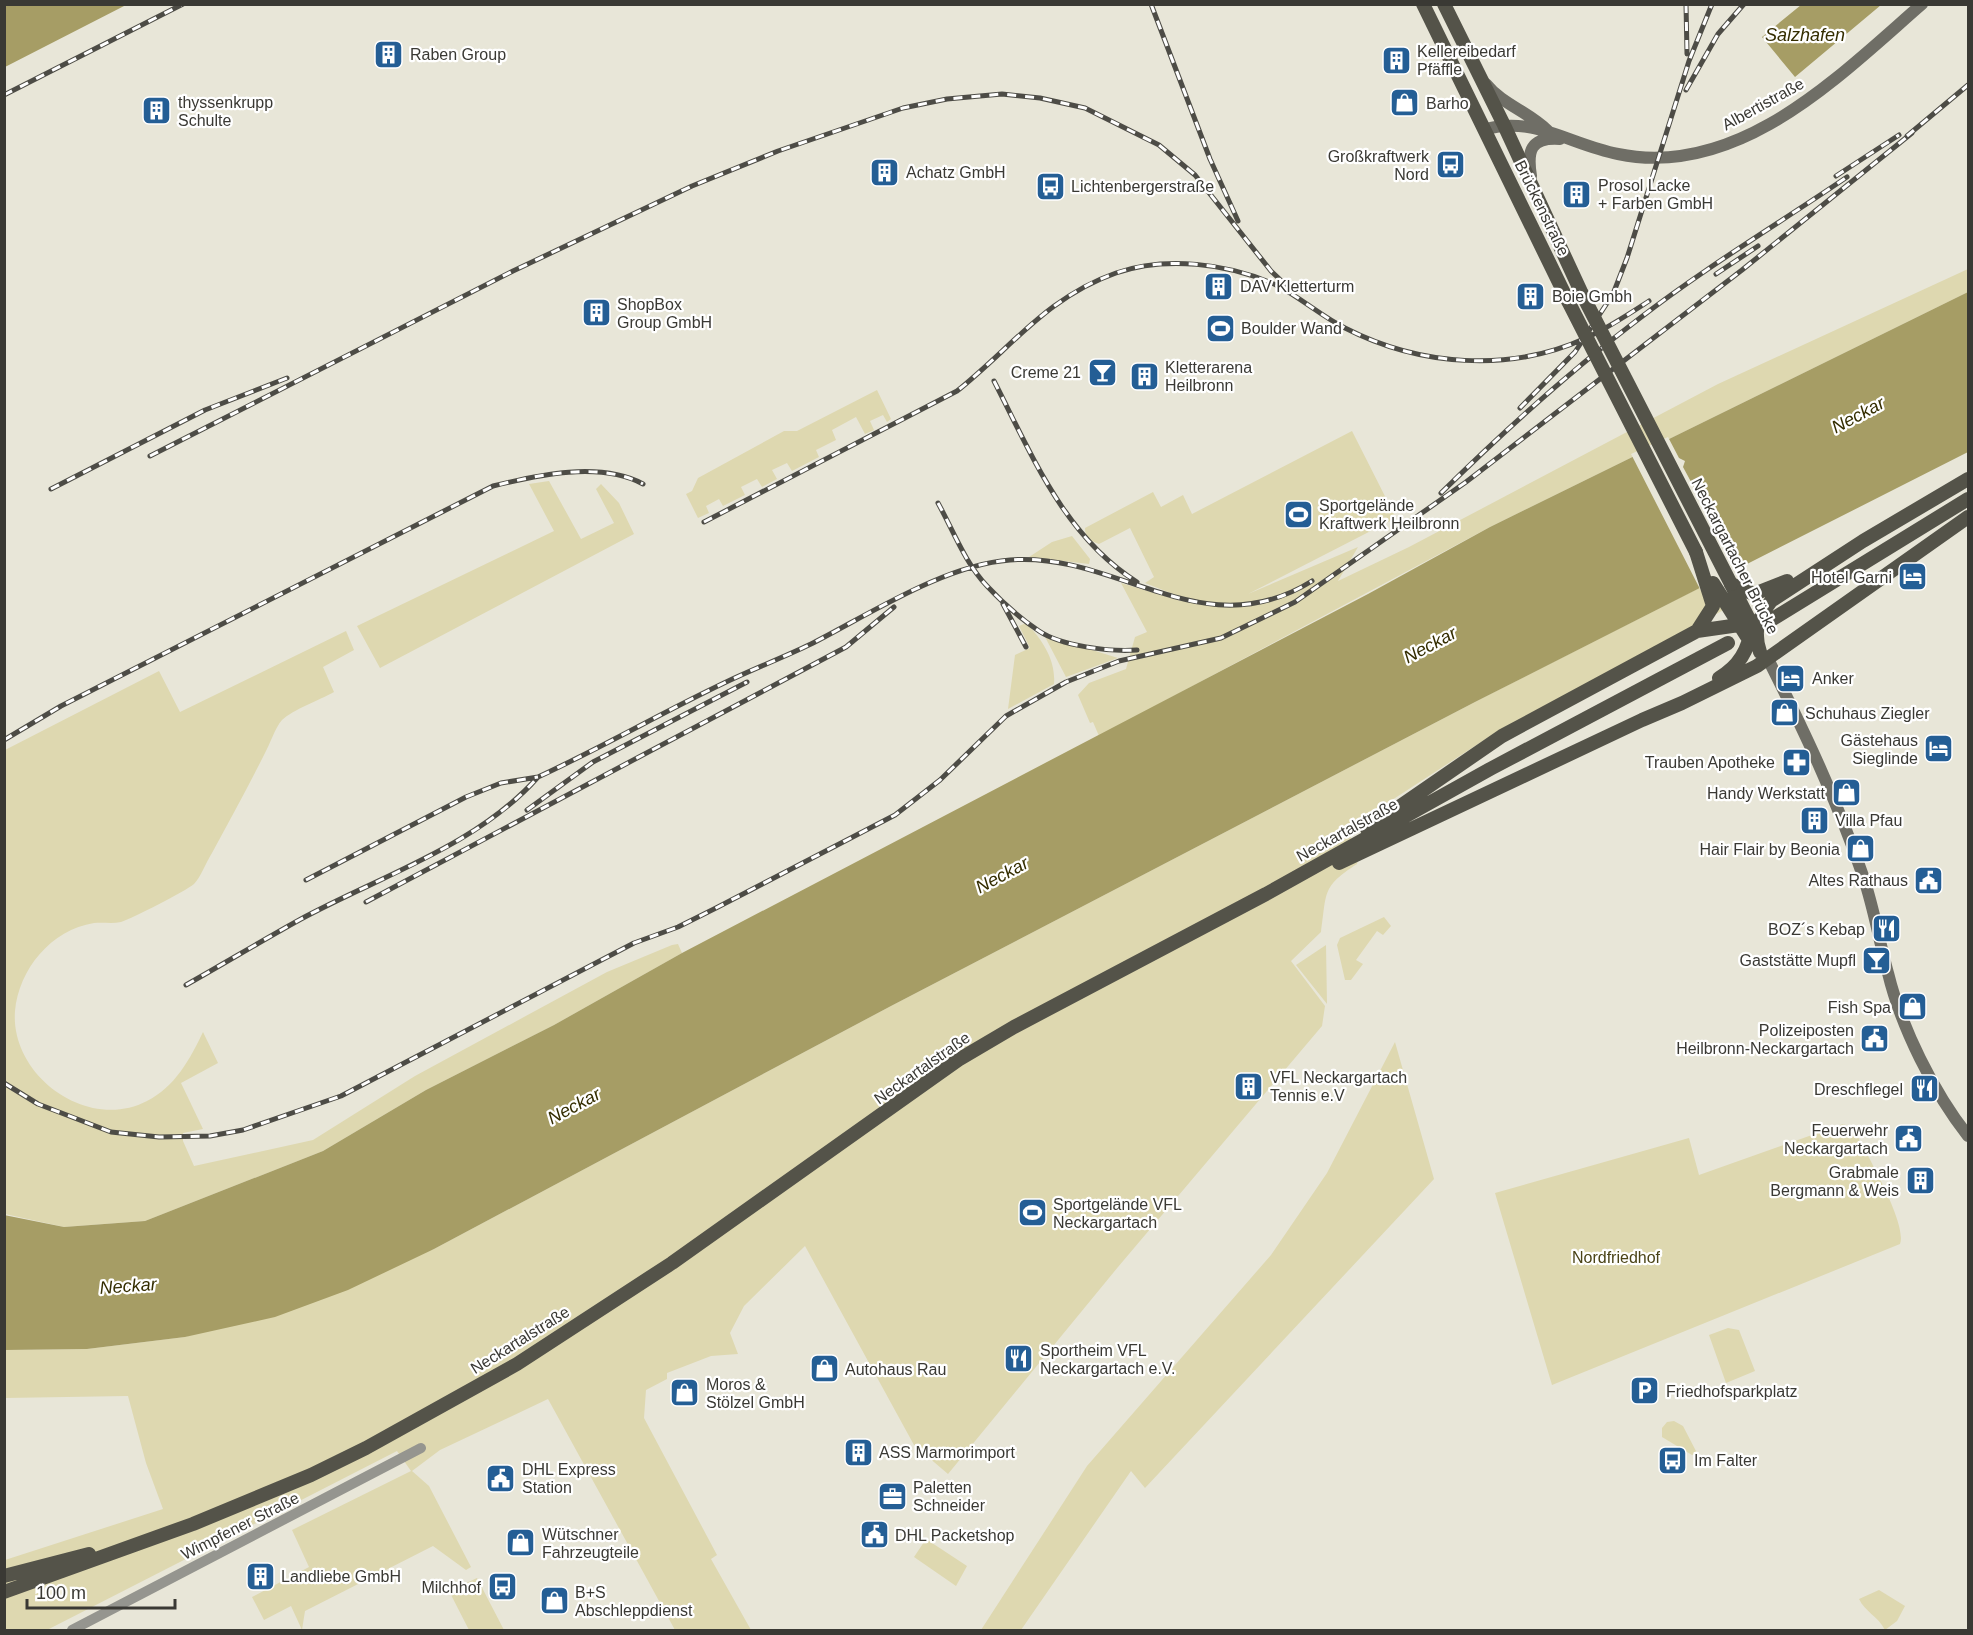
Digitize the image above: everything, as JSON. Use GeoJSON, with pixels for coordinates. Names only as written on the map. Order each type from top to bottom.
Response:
{"type":"FeatureCollection","features":[{"type":"Feature","properties":{"kind":"main road","name":"Brückenstraße"},"geometry":{"type":"LineString","coordinates":[[1423,4],[1568,301]]}},
{"type":"Feature","properties":{"kind":"main road","name":"Brückenstraße"},"geometry":{"type":"LineString","coordinates":[[1443,4],[1504,125],[1582,294]]}},
{"type":"Feature","properties":{"kind":"main road","name":"Albertistraße"},"geometry":{"type":"LineString","coordinates":[[1486,129],[1522,124],[1606,152],[1634,157],[1685,154],[1729,144],[1781,117],[1816,94],[1922,4]]}},
{"type":"Feature","properties":{"kind":"main road"},"geometry":{"type":"LineString","coordinates":[[1480,76],[1494,93],[1534,117],[1549,132]]}},
{"type":"Feature","properties":{"kind":"main road"},"geometry":{"type":"LineString","coordinates":[[1532,186],[1528,157],[1532,147],[1549,138],[1570,139]]}},
{"type":"Feature","properties":{"kind":"main road","name":"Neckargartacher Brücke"},"geometry":{"type":"LineString","coordinates":[[1582,294],[1731,584],[1749,630],[1764,655]]}},
{"type":"Feature","properties":{"kind":"main road","name":"Neckargartacher Brücke"},"geometry":{"type":"LineString","coordinates":[[1568,301],[1696,552],[1714,593],[1749,630]]}},
{"type":"Feature","properties":{"kind":"main road"},"geometry":{"type":"LineString","coordinates":[[1641,720],[1727,673],[1739,661],[1749,630],[1771,601],[1863,541],[1968,479]]}},
{"type":"Feature","properties":{"kind":"main road"},"geometry":{"type":"LineString","coordinates":[[1771,620],[1968,499]]}},
{"type":"Feature","properties":{"kind":"main road"},"geometry":{"type":"LineString","coordinates":[[1266,894],[1722,684],[1903,564],[1968,517]]}},
{"type":"Feature","properties":{"kind":"main road"},"geometry":{"type":"LineString","coordinates":[[1731,584],[1742,590],[1761,593],[1863,541]]}},
{"type":"Feature","properties":{"kind":"main road"},"geometry":{"type":"LineString","coordinates":[[1697,631],[1713,606],[1714,593]]}},
{"type":"Feature","properties":{"kind":"main road"},"geometry":{"type":"LineString","coordinates":[[1307,871],[1502,736],[1697,631],[1749,630]]}},
{"type":"Feature","properties":{"kind":"main road","name":"Neckartalstraße"},"geometry":{"type":"LineString","coordinates":[[4,1592],[44,1580],[193,1524],[310,1475],[366,1448],[517,1364],[685,1254],[958,1060],[1266,894],[1492,768],[1728,643]]}},
{"type":"Feature","properties":{"kind":"main road"},"geometry":{"type":"LineString","coordinates":[[1764,655],[1821,765],[1870,896],[1888,975],[1903,1015],[1931,1078],[1968,1136]]}},
{"type":"Feature","properties":{"kind":"main road","name":"Neckartalstraße"},"geometry":{"type":"LineString","coordinates":[[4,1576],[150,1539]]}},
{"type":"Feature","properties":{"kind":"street","name":"Wimpfener Straße"},"geometry":{"type":"LineString","coordinates":[[72,1630],[421,1448]]}},
{"type":"Feature","properties":{"kind":"green space"},"geometry":{"type":"Polygon","coordinates":[[[1968,269],[1968,292],[1490,527],[1099,736],[1093,722],[1090,723],[1078,695],[1089,683],[1126,669],[1135,637],[1147,632],[1121,583],[1181,601],[1183,598],[1145,583],[1154,577],[1130,528],[1099,544],[1086,534],[1085,528],[1153,492],[1161,507],[1183,495],[1192,514],[1352,431],[1396,518],[1248,594],[1358,547],[1338,581],[1409,547],[1718,384],[1968,269]]]}},
{"type":"Feature","properties":{"kind":"green space"},"geometry":{"type":"Polygon","coordinates":[[[877,390],[891,419],[887,422],[883,415],[870,421],[874,430],[865,434],[856,417],[832,430],[836,440],[816,450],[819,457],[792,471],[787,463],[772,470],[777,479],[762,487],[757,479],[741,487],[745,495],[723,506],[719,499],[706,506],[709,513],[698,518],[686,494],[692,491],[698,478],[784,431],[797,431],[877,390]]]}},
{"type":"Feature","properties":{"kind":"green space"},"geometry":{"type":"Polygon","coordinates":[[[549,481],[581,539],[614,523],[596,489],[601,484],[619,503],[634,534],[380,668],[357,626],[554,531],[529,484],[549,481]]]}},
{"type":"Feature","properties":{"kind":"green space"},"geometry":{"type":"Polygon","coordinates":[[[1072,536],[1090,559],[1089,564],[1029,557],[1052,542],[1072,536]]]}},
{"type":"Feature","properties":{"kind":"green space"},"geometry":{"type":"Polygon","coordinates":[[[1717,579],[1733,605],[1501,729],[1346,830],[1360,853],[1357,864],[1331,885],[1326,899],[1321,932],[1291,961],[1325,1006],[1322,1026],[1118,1267],[948,1474],[914,1445],[805,1246],[744,1306],[730,1333],[738,1354],[711,1356],[667,1373],[667,1379],[646,1390],[644,1418],[717,1555],[711,1559],[751,1630],[675,1630],[548,1399],[440,1450],[412,1471],[429,1486],[471,1567],[466,1570],[433,1546],[305,1611],[302,1630],[291,1606],[264,1620],[252,1597],[309,1567],[292,1530],[411,1471],[397,1451],[47,1630],[5,1630],[5,1560],[163,1509],[146,1463],[128,1396],[5,1398],[4,1350],[87,1349],[185,1337],[434,1249],[891,1006],[1475,702],[1717,579]]]}},
{"type":"Feature","properties":{"kind":"green space"},"geometry":{"type":"Polygon","coordinates":[[[1026,623],[1038,636],[1051,659],[1054,684],[1008,709],[1015,655],[1030,648],[1019,626],[1026,623]]]}},
{"type":"Feature","properties":{"kind":"green space"},"geometry":{"type":"Polygon","coordinates":[[[346,631],[354,650],[323,667],[334,692],[292,713],[279,723],[259,766],[194,884],[158,905],[121,922],[94,923],[64,934],[51,943],[30,967],[18,995],[15,1011],[17,1035],[25,1057],[39,1076],[57,1092],[78,1103],[101,1109],[124,1109],[147,1101],[166,1088],[187,1062],[203,1032],[218,1063],[181,1083],[203,1129],[183,1133],[183,1141],[194,1166],[313,1140],[415,1076],[607,972],[672,945],[678,944],[682,953],[554,1025],[426,1090],[323,1151],[145,1221],[64,1227],[5,1214],[5,750],[159,671],[180,712],[346,631]]]}},
{"type":"Feature","properties":{"kind":"green space"},"geometry":{"type":"Polygon","coordinates":[[[1044,635],[1118,658],[1066,677],[1044,635]]]}},
{"type":"Feature","properties":{"kind":"green space"},"geometry":{"type":"Polygon","coordinates":[[[1384,917],[1391,926],[1383,935],[1377,931],[1356,960],[1363,964],[1351,980],[1345,980],[1337,945],[1340,938],[1384,917]]]}},
{"type":"Feature","properties":{"kind":"green space"},"geometry":{"type":"Polygon","coordinates":[[[1326,945],[1327,1004],[1296,965],[1326,945]]]}},
{"type":"Feature","properties":{"kind":"green space"},"geometry":{"type":"Polygon","coordinates":[[[1395,1042],[1434,1179],[1145,1488],[1131,1471],[1021,1630],[981,1630],[1087,1466],[1271,1255],[1327,1173],[1395,1042]]]}},
{"type":"Feature","properties":{"kind":"green space","name":"Nordfriedhof"},"geometry":{"type":"Polygon","coordinates":[[[1843,1124],[1853,1128],[1884,1186],[1898,1220],[1901,1234],[1900,1244],[1552,1385],[1495,1193],[1689,1138],[1699,1175],[1843,1124]]]}},
{"type":"Feature","properties":{"kind":"green space"},"geometry":{"type":"Polygon","coordinates":[[[1728,1328],[1739,1330],[1755,1371],[1726,1383],[1709,1335],[1728,1328]]]}},
{"type":"Feature","properties":{"kind":"green space"},"geometry":{"type":"Polygon","coordinates":[[[1674,1421],[1683,1426],[1697,1453],[1692,1455],[1662,1437],[1662,1428],[1667,1422],[1674,1421]]]}},
{"type":"Feature","properties":{"kind":"green space"},"geometry":{"type":"Polygon","coordinates":[[[926,1539],[967,1566],[956,1586],[914,1557],[926,1539]]]}},
{"type":"Feature","properties":{"kind":"green space"},"geometry":{"type":"Polygon","coordinates":[[[477,1578],[504,1630],[469,1630],[449,1591],[477,1578]]]}},
{"type":"Feature","properties":{"kind":"green space"},"geometry":{"type":"Polygon","coordinates":[[[1879,1590],[1905,1606],[1897,1621],[1885,1630],[1859,1599],[1879,1590]]]}},
{"type":"Feature","properties":{"kind":"water"},"geometry":{"type":"Polygon","coordinates":[[[5,4],[126,4],[126,5],[5,67],[5,4]]]}},
{"type":"Feature","properties":{"kind":"water","name":"Salzhafen"},"geometry":{"type":"Polygon","coordinates":[[[1801,5],[1881,5],[1795,77],[1762,37],[1801,5]]]}},
{"type":"Feature","properties":{"kind":"water","name":"Neckar"},"geometry":{"type":"Polygon","coordinates":[[[1968,292],[1968,452],[1475,702],[891,1006],[434,1249],[348,1290],[275,1317],[185,1337],[87,1349],[5,1350],[4,1215],[64,1227],[145,1221],[323,1151],[426,1090],[554,1025],[682,953],[1368,594],[1490,527],[1968,292]]]}},
{"type":"Feature","properties":{"kind":"pier"},"geometry":{"type":"Polygon","coordinates":[[[1668,437],[1679,458],[1685,461],[1683,467],[1709,515],[1714,517],[1712,522],[1739,571],[1701,591],[1631,454],[1668,437]]]}},
{"type":"Feature","properties":{"kind":"railway"},"geometry":{"type":"LineString","coordinates":[[4,95],[183,4]]}},
{"type":"Feature","properties":{"kind":"railway"},"geometry":{"type":"LineString","coordinates":[[1151,4],[1210,159],[1238,221]]}},
{"type":"Feature","properties":{"kind":"railway"},"geometry":{"type":"LineString","coordinates":[[1686,4],[1687,54]]}},
{"type":"Feature","properties":{"kind":"railway"},"geometry":{"type":"LineString","coordinates":[[1520,408],[1575,352],[1613,294],[1627,258],[1689,61],[1712,4]]}},
{"type":"Feature","properties":{"kind":"railway"},"geometry":{"type":"LineString","coordinates":[[1686,90],[1718,34],[1744,4]]}},
{"type":"Feature","properties":{"kind":"railway"},"geometry":{"type":"LineString","coordinates":[[1907,136],[1968,85]]}},
{"type":"Feature","properties":{"kind":"railway"},"geometry":{"type":"LineString","coordinates":[[150,456],[513,271],[692,186],[778,151],[903,108],[947,99],[1002,94],[1040,98],[1085,108],[1159,145],[1195,175],[1271,271],[1289,288]]}},
{"type":"Feature","properties":{"kind":"railway"},"geometry":{"type":"LineString","coordinates":[[4,1083],[38,1104],[111,1132],[159,1137],[210,1136],[243,1130],[341,1096],[634,943],[678,927],[895,815],[940,780],[1006,716],[1066,682],[1119,661],[1221,638],[1295,602],[1466,482],[1742,270],[1912,133]]}},
{"type":"Feature","properties":{"kind":"railway"},"geometry":{"type":"LineString","coordinates":[[1836,176],[1899,135]]}},
{"type":"Feature","properties":{"kind":"railway"},"geometry":{"type":"LineString","coordinates":[[1441,493],[1538,402],[1614,338],[1690,281],[1847,177]]}},
{"type":"Feature","properties":{"kind":"railway"},"geometry":{"type":"LineString","coordinates":[[1716,274],[1758,246]]}},
{"type":"Feature","properties":{"kind":"railway"},"geometry":{"type":"LineString","coordinates":[[704,522],[957,391],[1031,325],[1070,296],[1092,283],[1135,268],[1196,264],[1238,271],[1276,285],[1336,323],[1373,341],[1403,351],[1465,360],[1527,357],[1557,349],[1594,334],[1649,301]]}},
{"type":"Feature","properties":{"kind":"railway"},"geometry":{"type":"LineString","coordinates":[[51,489],[205,410],[287,378]]}},
{"type":"Feature","properties":{"kind":"railway"},"geometry":{"type":"LineString","coordinates":[[994,381],[1037,465],[1070,518],[1089,542],[1111,563],[1137,582]]}},
{"type":"Feature","properties":{"kind":"railway"},"geometry":{"type":"LineString","coordinates":[[4,740],[61,706],[493,486],[569,472],[608,473],[643,484]]}},
{"type":"Feature","properties":{"kind":"railway"},"geometry":{"type":"LineString","coordinates":[[938,503],[979,577],[1005,604],[1032,626],[1048,636],[1073,644],[1100,649],[1137,650]]}},
{"type":"Feature","properties":{"kind":"railway"},"geometry":{"type":"LineString","coordinates":[[186,985],[331,903],[457,841],[514,801],[538,777],[724,683],[811,644],[908,593],[959,571],[1010,560],[1049,561],[1087,569],[1160,593],[1197,602],[1234,605],[1272,599],[1312,581]]}},
{"type":"Feature","properties":{"kind":"railway"},"geometry":{"type":"LineString","coordinates":[[1003,604],[1026,647]]}},
{"type":"Feature","properties":{"kind":"railway"},"geometry":{"type":"LineString","coordinates":[[366,902],[846,647],[894,607]]}},
{"type":"Feature","properties":{"kind":"railway"},"geometry":{"type":"LineString","coordinates":[[527,810],[593,762],[747,682]]}},
{"type":"Feature","properties":{"kind":"railway"},"geometry":{"type":"LineString","coordinates":[[306,880],[466,797],[501,783],[538,777]]}},
{"type":"Feature","properties":{"kind":"place","name":"Raben Group"},"geometry":{"type":"Point","coordinates":[389,54]}},
{"type":"Feature","properties":{"kind":"place","name":"Kellereibedarf Pfäffle"},"geometry":{"type":"Point","coordinates":[1396,60]}},
{"type":"Feature","properties":{"kind":"place","name":"Barho"},"geometry":{"type":"Point","coordinates":[1405,103]}},
{"type":"Feature","properties":{"kind":"place","name":"thyssenkrupp Schulte"},"geometry":{"type":"Point","coordinates":[157,111]}},
{"type":"Feature","properties":{"kind":"place","name":"Großkraftwerk Nord"},"geometry":{"type":"Point","coordinates":[1450,165]}},
{"type":"Feature","properties":{"kind":"place","name":"Achatz GmbH"},"geometry":{"type":"Point","coordinates":[885,172]}},
{"type":"Feature","properties":{"kind":"place","name":"Lichtenbergerstraße"},"geometry":{"type":"Point","coordinates":[1050,186]}},
{"type":"Feature","properties":{"kind":"place","name":"Prosol Lacke + Farben GmbH"},"geometry":{"type":"Point","coordinates":[1577,194]}},
{"type":"Feature","properties":{"kind":"place","name":"DAV Kletterturm"},"geometry":{"type":"Point","coordinates":[1219,286]}},
{"type":"Feature","properties":{"kind":"place","name":"Boie Gmbh"},"geometry":{"type":"Point","coordinates":[1531,296]}},
{"type":"Feature","properties":{"kind":"place","name":"ShopBox Group GmbH"},"geometry":{"type":"Point","coordinates":[596,313]}},
{"type":"Feature","properties":{"kind":"place","name":"Boulder Wand"},"geometry":{"type":"Point","coordinates":[1220,328]}},
{"type":"Feature","properties":{"kind":"place","name":"Creme 21"},"geometry":{"type":"Point","coordinates":[1102,372]}},
{"type":"Feature","properties":{"kind":"place","name":"Kletterarena Heilbronn"},"geometry":{"type":"Point","coordinates":[1144,376]}},
{"type":"Feature","properties":{"kind":"place","name":"Sportgelände Kraftwerk Heilbronn"},"geometry":{"type":"Point","coordinates":[1298,514]}},
{"type":"Feature","properties":{"kind":"place","name":"Hotel Garni"},"geometry":{"type":"Point","coordinates":[1913,577]}},
{"type":"Feature","properties":{"kind":"place","name":"Anker"},"geometry":{"type":"Point","coordinates":[1791,678]}},
{"type":"Feature","properties":{"kind":"place","name":"Schuhaus Ziegler"},"geometry":{"type":"Point","coordinates":[1784,713]}},
{"type":"Feature","properties":{"kind":"place","name":"Gästehaus Sieglinde"},"geometry":{"type":"Point","coordinates":[1939,749]}},
{"type":"Feature","properties":{"kind":"place","name":"Trauben Apotheke"},"geometry":{"type":"Point","coordinates":[1796,762]}},
{"type":"Feature","properties":{"kind":"place","name":"Handy Werkstatt"},"geometry":{"type":"Point","coordinates":[1846,793]}},
{"type":"Feature","properties":{"kind":"place","name":"Villa Pfau"},"geometry":{"type":"Point","coordinates":[1814,820]}},
{"type":"Feature","properties":{"kind":"place","name":"Hair Flair by Beonia"},"geometry":{"type":"Point","coordinates":[1861,849]}},
{"type":"Feature","properties":{"kind":"place","name":"Altes Rathaus"},"geometry":{"type":"Point","coordinates":[1929,880]}},
{"type":"Feature","properties":{"kind":"place","name":"BOZ´s Kebap"},"geometry":{"type":"Point","coordinates":[1886,929]}},
{"type":"Feature","properties":{"kind":"place","name":"Gaststätte Mupfl"},"geometry":{"type":"Point","coordinates":[1877,960]}},
{"type":"Feature","properties":{"kind":"place","name":"Fish Spa"},"geometry":{"type":"Point","coordinates":[1912,1007]}},
{"type":"Feature","properties":{"kind":"place","name":"Polizeiposten Heilbronn-Neckargartach"},"geometry":{"type":"Point","coordinates":[1875,1039]}},
{"type":"Feature","properties":{"kind":"place","name":"VFL Neckargartach Tennis e.V"},"geometry":{"type":"Point","coordinates":[1249,1086]}},
{"type":"Feature","properties":{"kind":"place","name":"Dreschflegel"},"geometry":{"type":"Point","coordinates":[1924,1089]}},
{"type":"Feature","properties":{"kind":"place","name":"Feuerwehr Neckargartach"},"geometry":{"type":"Point","coordinates":[1909,1139]}},
{"type":"Feature","properties":{"kind":"place","name":"Grabmale Bergmann & Weis"},"geometry":{"type":"Point","coordinates":[1920,1181]}},
{"type":"Feature","properties":{"kind":"place","name":"Sportgelände VFL Neckargartach"},"geometry":{"type":"Point","coordinates":[1032,1213]}},
{"type":"Feature","properties":{"kind":"place","name":"Sportheim VFL Neckargartach e.V."},"geometry":{"type":"Point","coordinates":[1019,1359]}},
{"type":"Feature","properties":{"kind":"place","name":"Autohaus Rau"},"geometry":{"type":"Point","coordinates":[824,1369]}},
{"type":"Feature","properties":{"kind":"place","name":"Friedhofsparkplatz"},"geometry":{"type":"Point","coordinates":[1645,1391]}},
{"type":"Feature","properties":{"kind":"place","name":"Moros & Stölzel GmbH"},"geometry":{"type":"Point","coordinates":[685,1393]}},
{"type":"Feature","properties":{"kind":"place","name":"ASS Marmorimport"},"geometry":{"type":"Point","coordinates":[858,1452]}},
{"type":"Feature","properties":{"kind":"place","name":"Im Falter"},"geometry":{"type":"Point","coordinates":[1673,1460]}},
{"type":"Feature","properties":{"kind":"place","name":"DHL Express Station"},"geometry":{"type":"Point","coordinates":[501,1478]}},
{"type":"Feature","properties":{"kind":"place","name":"Paletten Schneider"},"geometry":{"type":"Point","coordinates":[892,1496]}},
{"type":"Feature","properties":{"kind":"place","name":"DHL Packetshop"},"geometry":{"type":"Point","coordinates":[874,1535]}},
{"type":"Feature","properties":{"kind":"place","name":"Wütschner Fahrzeugteile"},"geometry":{"type":"Point","coordinates":[521,1543]}},
{"type":"Feature","properties":{"kind":"place","name":"Landliebe GmbH"},"geometry":{"type":"Point","coordinates":[260,1576]}},
{"type":"Feature","properties":{"kind":"place","name":"Milchhof"},"geometry":{"type":"Point","coordinates":[502,1587]}},
{"type":"Feature","properties":{"kind":"place","name":"B+S Abschleppdienst"},"geometry":{"type":"Point","coordinates":[554,1601]}}]}
